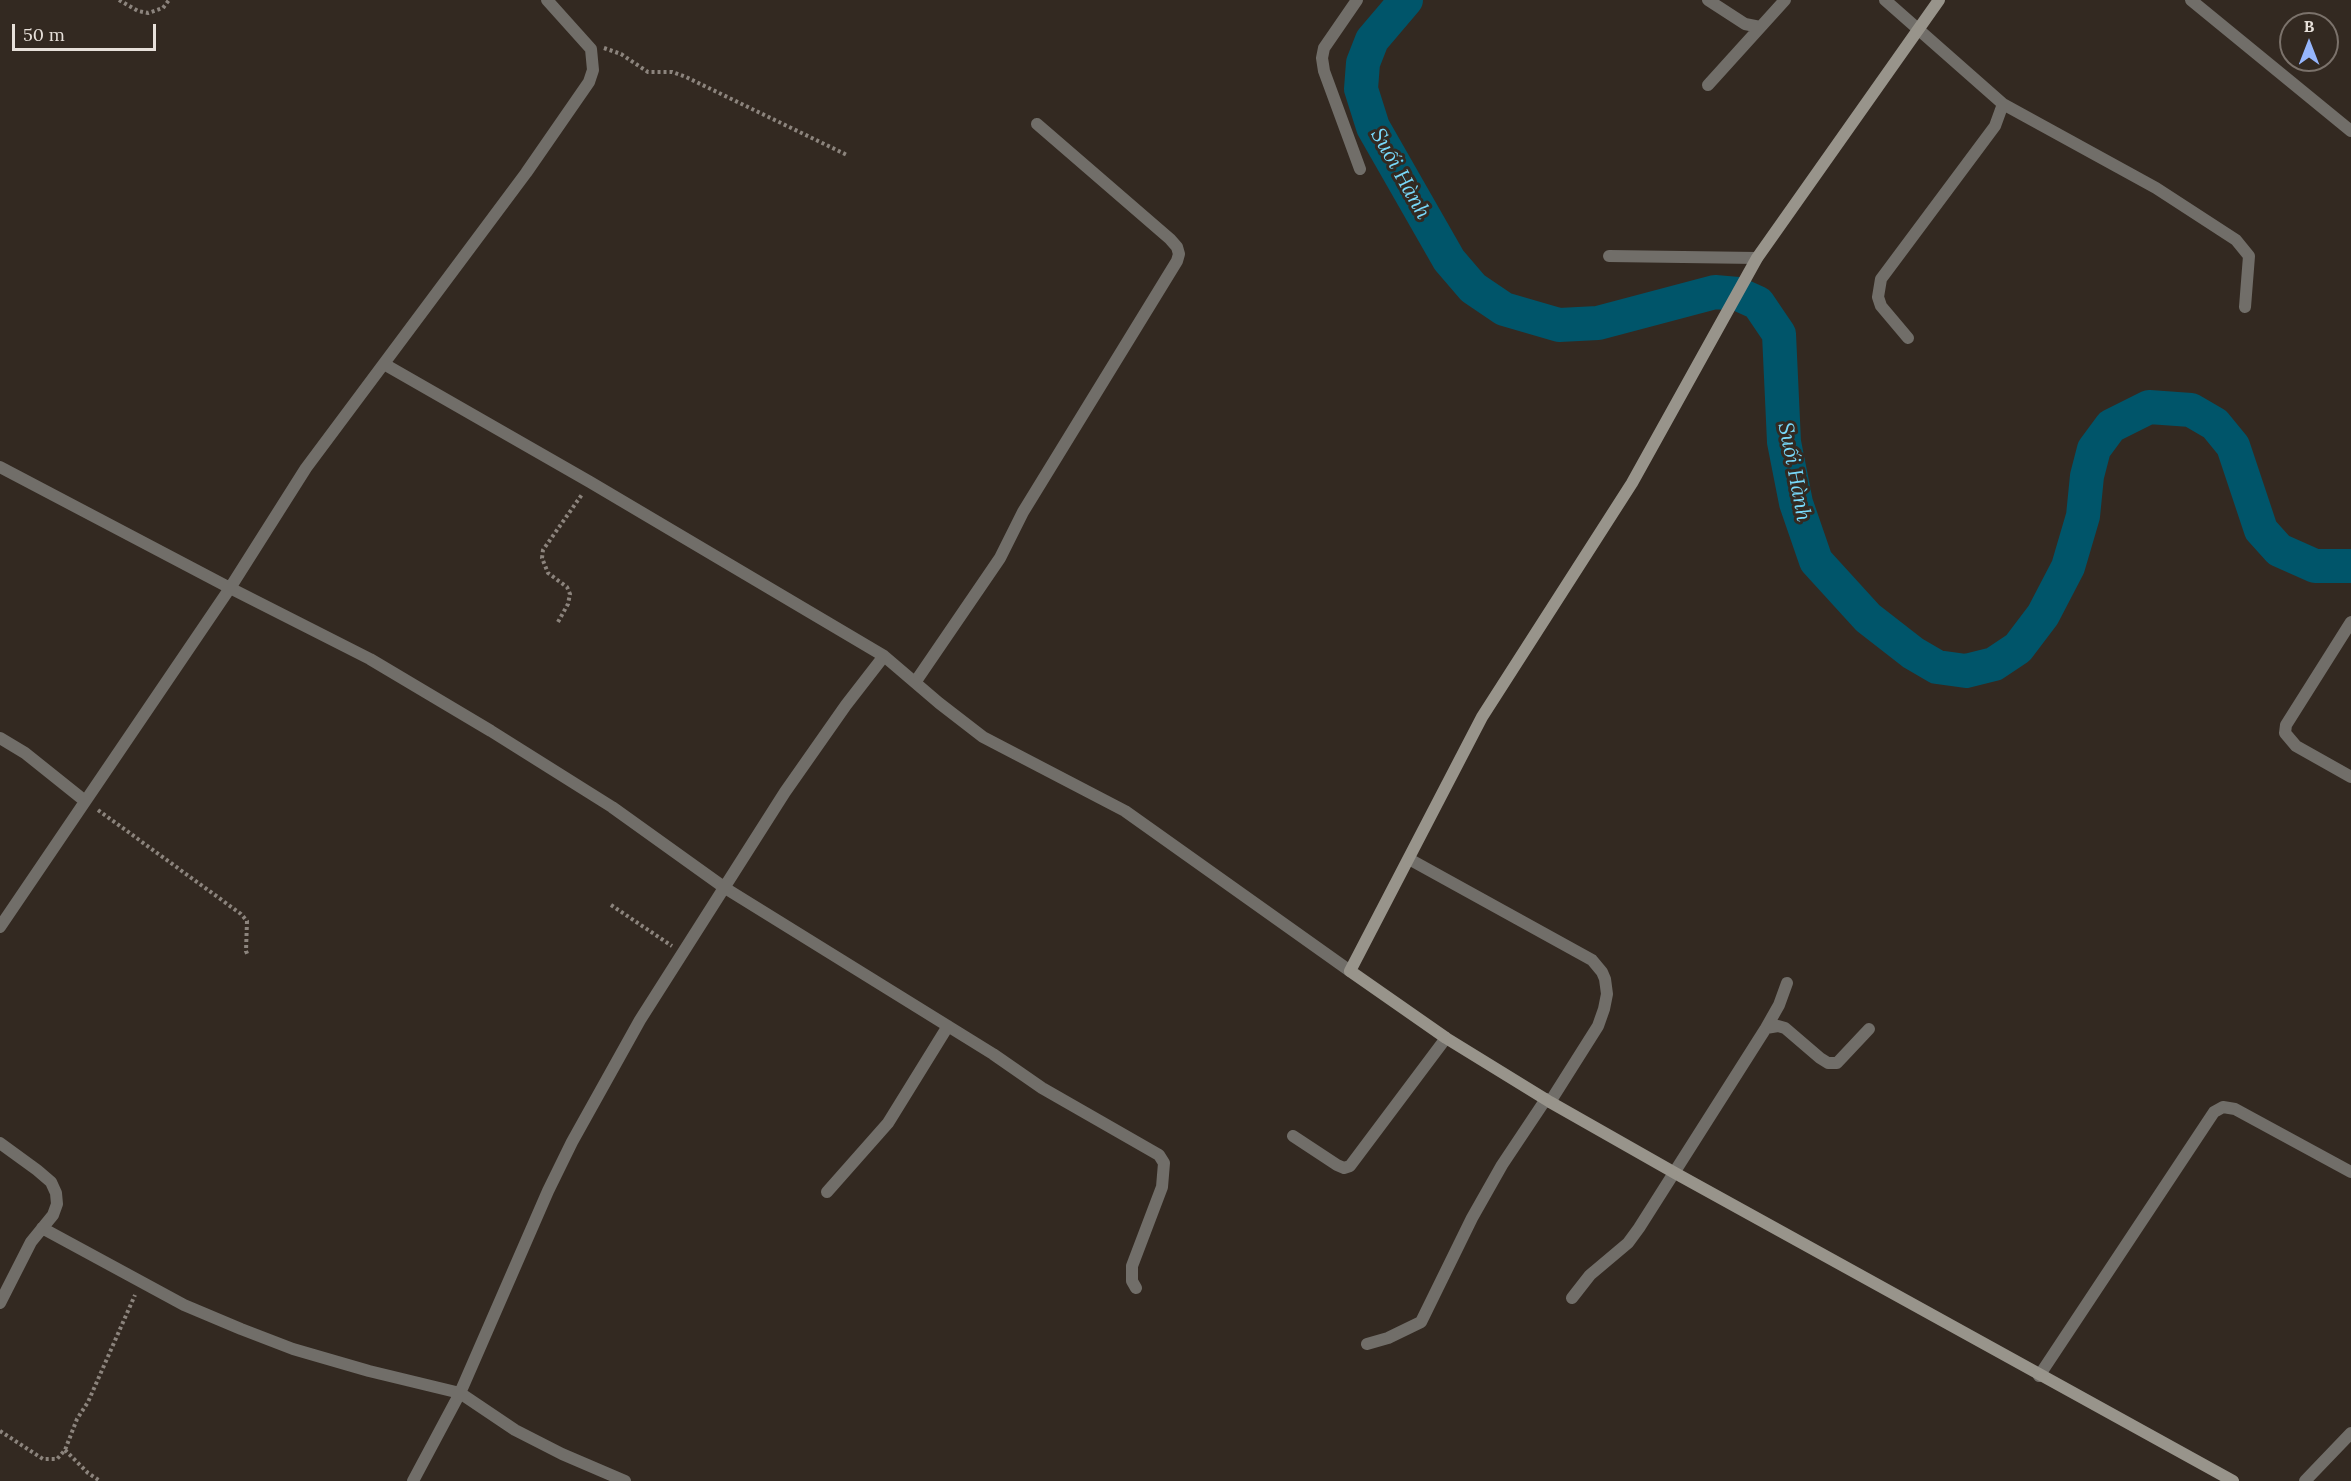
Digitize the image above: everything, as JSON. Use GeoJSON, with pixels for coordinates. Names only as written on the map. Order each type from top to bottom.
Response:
{"type":"FeatureCollection","features":[{"type":"Feature","properties":{"kind":"street"},"geometry":{"type":"LineString","coordinates":[[0,927],[230,588],[306,468],[352,403],[384,364],[525,173],[589,82],[593,70],[591,49],[547,0]]}},
{"type":"Feature","properties":{"kind":"street"},"geometry":{"type":"LineString","coordinates":[[1357,0],[1324,48],[1322,58],[1324,71],[1360,169]]}},
{"type":"Feature","properties":{"kind":"street"},"geometry":{"type":"LineString","coordinates":[[1708,0],[1745,24],[1760,27]]}},
{"type":"Feature","properties":{"kind":"street"},"geometry":{"type":"LineString","coordinates":[[1708,85],[1785,0]]}},
{"type":"Feature","properties":{"kind":"street"},"geometry":{"type":"LineString","coordinates":[[1885,0],[2003,104],[2156,188],[2236,240],[2249,256],[2245,307]]}},
{"type":"Feature","properties":{"kind":"street"},"geometry":{"type":"LineString","coordinates":[[1350,971],[1482,717],[1632,483],[1757,258],[1939,0]]}},
{"type":"Feature","properties":{"kind":"street"},"geometry":{"type":"LineString","coordinates":[[2191,0],[2351,131]]}},
{"type":"Feature","properties":{"kind":"street"},"geometry":{"type":"LineString","coordinates":[[1908,338],[1881,306],[1878,297],[1881,279],[1995,126],[2003,104]]}},
{"type":"Feature","properties":{"kind":"street"},"geometry":{"type":"LineString","coordinates":[[916,681],[1000,558],[1023,512],[1177,261],[1179,254],[1177,247],[1170,239],[1037,124]]}},
{"type":"Feature","properties":{"kind":"street"},"geometry":{"type":"LineString","coordinates":[[1609,256],[1757,258]]}},
{"type":"Feature","properties":{"kind":"street"},"geometry":{"type":"LineString","coordinates":[[384,364],[590,482],[884,656],[983,737],[1125,811],[1446,1038],[1548,1100],[2039,1376],[2233,1481]]}},
{"type":"Feature","properties":{"kind":"street"},"geometry":{"type":"LineString","coordinates":[[0,467],[370,659],[612,807],[725,888],[948,1026],[1072,1107],[1158,1155],[1164,1163],[1162,1187],[1132,1266],[1132,1281],[1137,1288]]}},
{"type":"Feature","properties":{"kind":"street"},"geometry":{"type":"LineString","coordinates":[[2351,622],[2286,725],[2285,733],[2295,746],[2351,777]]}},
{"type":"Feature","properties":{"kind":"street"},"geometry":{"type":"LineString","coordinates":[[413,1481],[460,1393],[548,1191],[572,1142],[640,1020],[785,792],[846,705],[884,656]]}},
{"type":"Feature","properties":{"kind":"street"},"geometry":{"type":"LineString","coordinates":[[0,738],[25,753],[85,801]]}},
{"type":"Feature","properties":{"kind":"street"},"geometry":{"type":"LineString","coordinates":[[1367,1344],[1404,1331],[1421,1322],[1472,1218],[1502,1165],[1598,1026],[1606,994],[1605,979],[1592,960],[1409,859]]}},
{"type":"Feature","properties":{"kind":"street"},"geometry":{"type":"LineString","coordinates":[[1572,1298],[1590,1275],[1628,1243],[1766,1028],[1779,1005],[1787,983]]}},
{"type":"Feature","properties":{"kind":"street"},"geometry":{"type":"LineString","coordinates":[[827,1192],[888,1123],[948,1026]]}},
{"type":"Feature","properties":{"kind":"street"},"geometry":{"type":"LineString","coordinates":[[1766,1028],[1778,1026],[1785,1028],[1828,1063],[1837,1063],[1844,1058],[1869,1029]]}},
{"type":"Feature","properties":{"kind":"street"},"geometry":{"type":"LineString","coordinates":[[1293,1136],[1337,1165],[1344,1168],[1350,1166],[1446,1038]]}},
{"type":"Feature","properties":{"kind":"street"},"geometry":{"type":"LineString","coordinates":[[2039,1376],[2214,1112],[2223,1107],[2235,1109],[2351,1172]]}},
{"type":"Feature","properties":{"kind":"street"},"geometry":{"type":"LineString","coordinates":[[0,1143],[51,1182],[56,1193],[57,1204],[53,1215],[31,1242],[0,1303]]}},
{"type":"Feature","properties":{"kind":"street"},"geometry":{"type":"LineString","coordinates":[[42,1228],[184,1305],[293,1349],[369,1371],[460,1393],[515,1430],[562,1454],[625,1481]]}},
{"type":"Feature","properties":{"kind":"street"},"geometry":{"type":"LineString","coordinates":[[2305,1481],[2351,1433]]}},
{"type":"Feature","properties":{"kind":"path"},"geometry":{"type":"LineString","coordinates":[[119,0],[138,11],[148,13],[163,8],[169,0]]}},
{"type":"Feature","properties":{"kind":"path"},"geometry":{"type":"LineString","coordinates":[[591,49],[610,49],[648,72],[672,72],[686,77],[847,155]]}},
{"type":"Feature","properties":{"kind":"path"},"geometry":{"type":"LineString","coordinates":[[558,622],[568,604],[570,594],[567,586],[548,573],[542,558],[543,550],[578,503],[590,482]]}},
{"type":"Feature","properties":{"kind":"path"},"geometry":{"type":"LineString","coordinates":[[85,801],[241,914],[247,921],[246,951],[248,956]]}},
{"type":"Feature","properties":{"kind":"path"},"geometry":{"type":"LineString","coordinates":[[611,905],[683,953]]}},
{"type":"Feature","properties":{"kind":"path"},"geometry":{"type":"LineString","coordinates":[[0,1431],[43,1459],[57,1459],[65,1450],[76,1419],[88,1402],[141,1282]]}},
{"type":"Feature","properties":{"kind":"path"},"geometry":{"type":"LineString","coordinates":[[65,1450],[88,1473],[100,1481]]}},
{"type":"Feature","properties":{"kind":"waterway","name":"Suối Hành"},"geometry":{"type":"LineString","coordinates":[[1406,0],[1372,40],[1363,63],[1361,89],[1373,127],[1449,260],[1473,288],[1504,309],[1559,325],[1598,323],[1715,292],[1738,294],[1758,303],[1779,334],[1784,442],[1796,503],[1816,561],[1868,618],[1913,653],[1937,667],[1966,671],[1994,664],[2018,648],[2043,615],[2068,567],[2083,516],[2087,476],[2094,449],[2111,426],[2149,407],[2191,410],[2215,424],[2233,446],[2261,530],[2279,550],[2315,566],[2351,566]]}}]}
